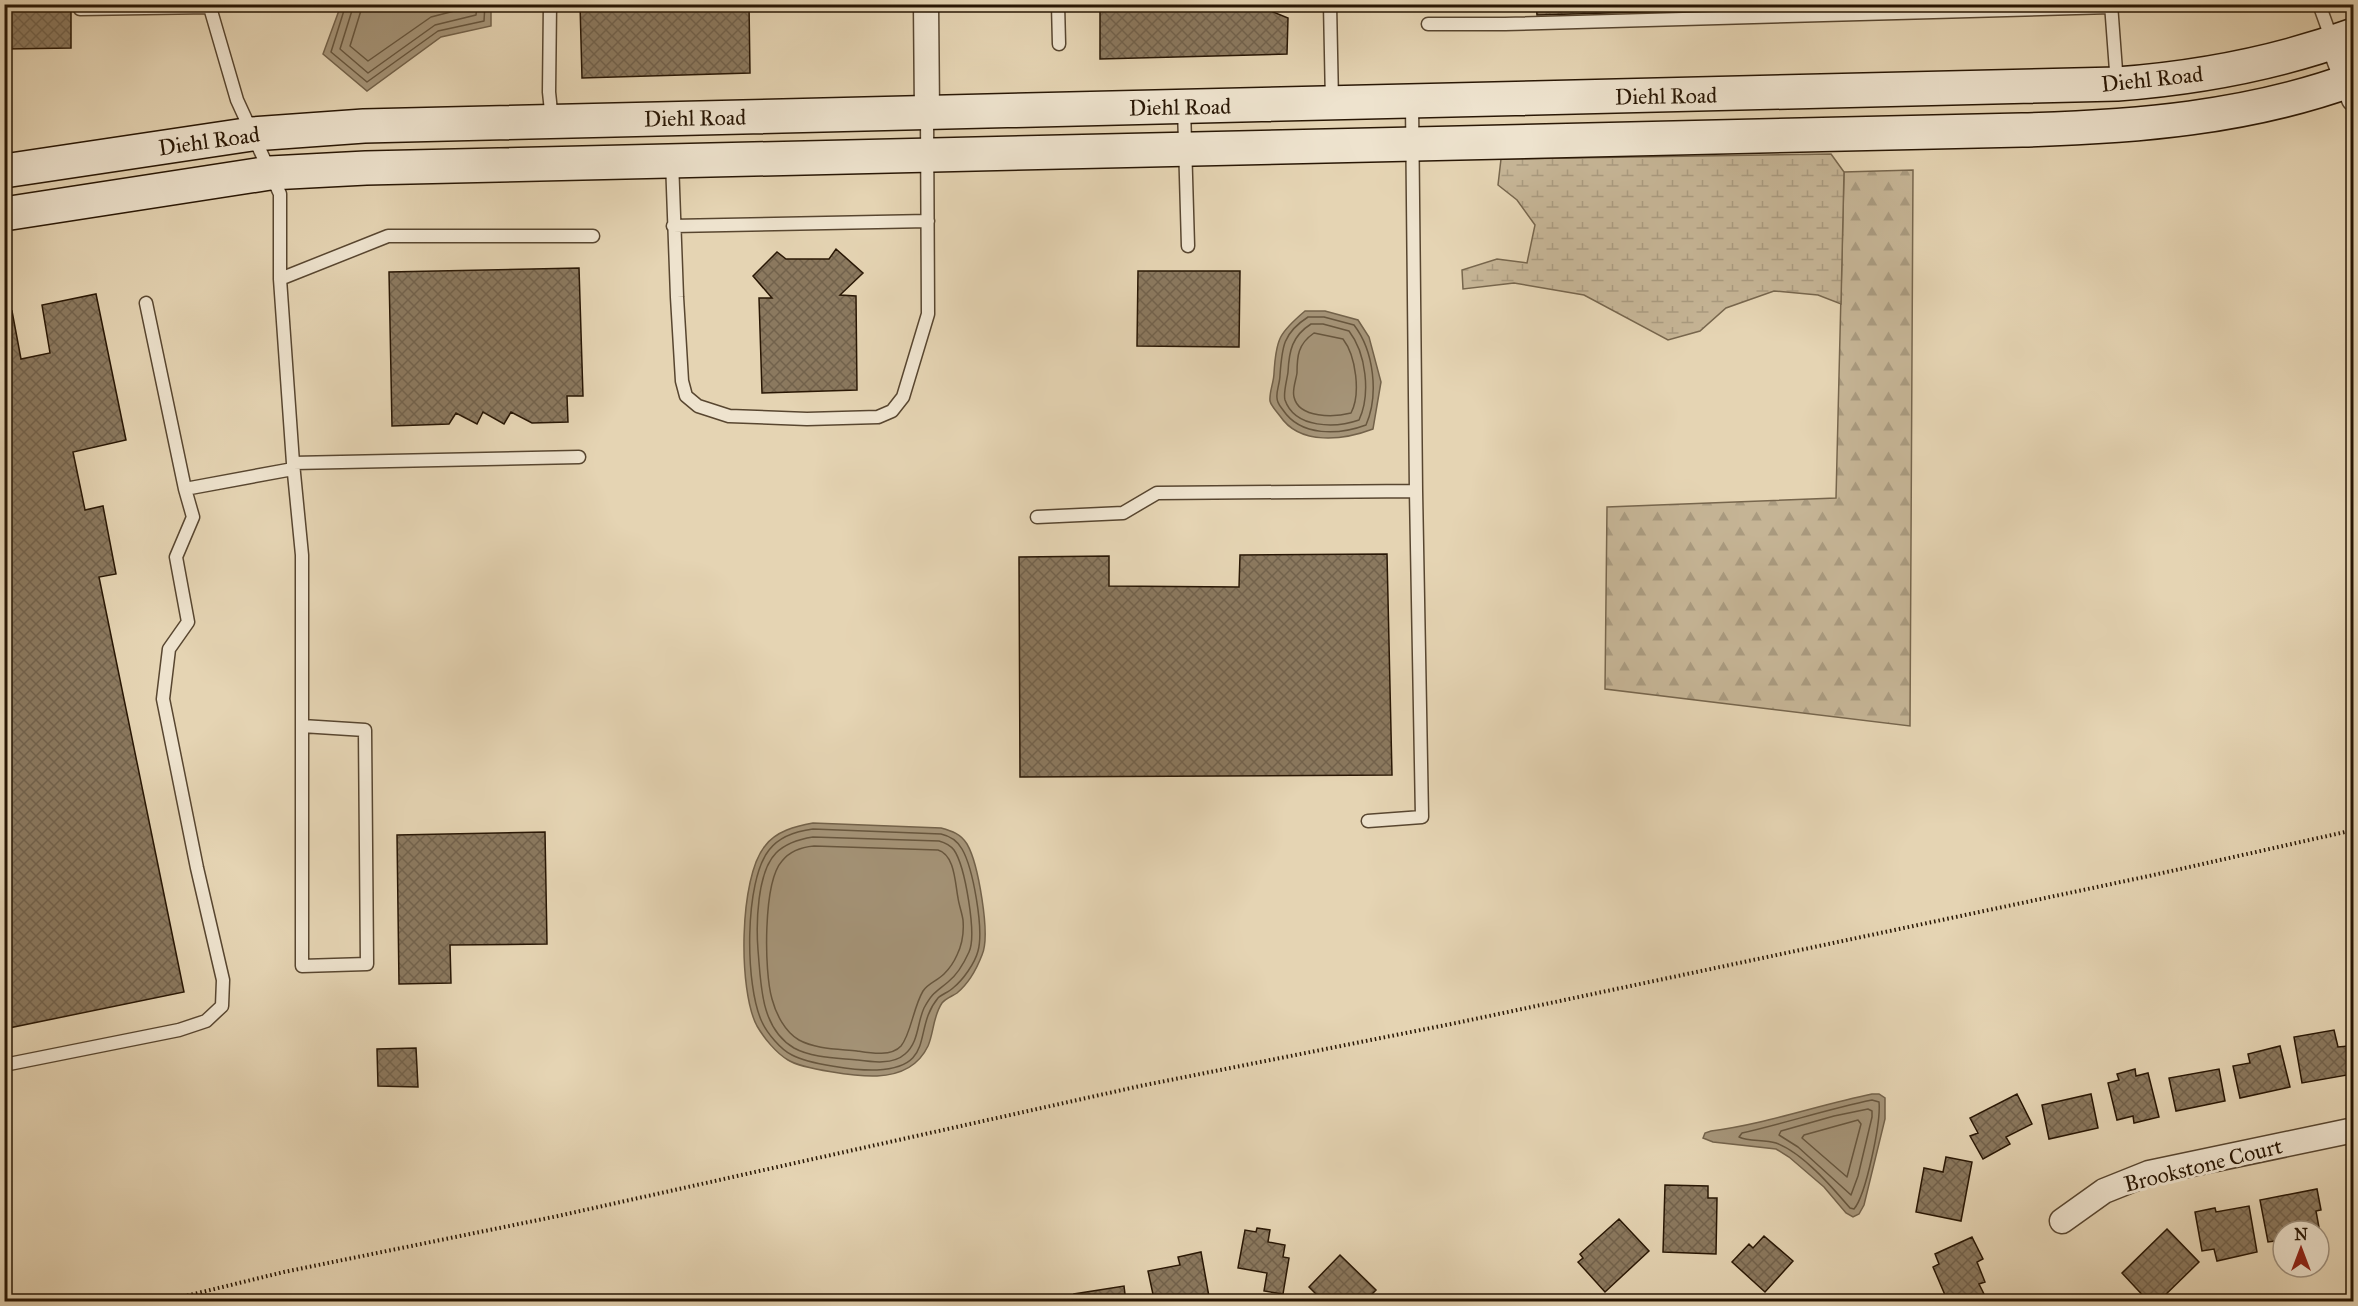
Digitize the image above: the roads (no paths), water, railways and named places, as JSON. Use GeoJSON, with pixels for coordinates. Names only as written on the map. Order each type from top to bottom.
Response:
{"type":"FeatureCollection","features":[{"type":"Feature","properties":{"kind":"street"},"geometry":{"type":"LineString","coordinates":[[926,4],[927,113]]}},
{"type":"Feature","properties":{"kind":"street","name":"Diehl Road"},"geometry":{"type":"LineString","coordinates":[[4,171],[252,134],[363,126],[2117,84],[2206,74],[2281,58],[2343,39]]}},
{"type":"Feature","properties":{"kind":"street"},"geometry":{"type":"LineString","coordinates":[[2343,39],[2351,87]]}},
{"type":"Feature","properties":{"kind":"street","name":"Diehl Road"},"geometry":{"type":"LineString","coordinates":[[4,214],[270,173],[378,168],[672,159],[1413,144],[2126,126],[2237,110],[2351,87]]}},
{"type":"Feature","properties":{"kind":"street","name":"Brookstone Court"},"geometry":{"type":"LineString","coordinates":[[2062,1221],[2104,1191],[2149,1173],[2354,1130]]}},
{"type":"Feature","properties":{"kind":"lane"},"geometry":{"type":"LineString","coordinates":[[550,4],[549,92],[552,123]]}},
{"type":"Feature","properties":{"kind":"lane"},"geometry":{"type":"LineString","coordinates":[[1058,4],[1059,44]]}},
{"type":"Feature","properties":{"kind":"lane"},"geometry":{"type":"LineString","coordinates":[[1330,4],[1333,104]]}},
{"type":"Feature","properties":{"kind":"lane"},"geometry":{"type":"LineString","coordinates":[[2319,4],[2343,39]]}},
{"type":"Feature","properties":{"kind":"lane"},"geometry":{"type":"LineString","coordinates":[[80,9],[210,6],[237,99],[280,194],[280,279],[293,466],[302,555],[302,726],[302,966],[367,964],[365,730],[302,726]]}},
{"type":"Feature","properties":{"kind":"lane"},"geometry":{"type":"LineString","coordinates":[[1428,24],[1505,24],[2111,6],[2117,84]]}},
{"type":"Feature","properties":{"kind":"lane"},"geometry":{"type":"LineString","coordinates":[[1368,822],[1422,817],[1412,102]]}},
{"type":"Feature","properties":{"kind":"lane"},"geometry":{"type":"LineString","coordinates":[[1184,107],[1188,246]]}},
{"type":"Feature","properties":{"kind":"lane"},"geometry":{"type":"LineString","coordinates":[[672,159],[673,226],[682,381],[686,396],[698,406],[729,416],[807,419],[878,417],[892,411],[903,397],[928,314],[927,113]]}},
{"type":"Feature","properties":{"kind":"lane"},"geometry":{"type":"LineString","coordinates":[[673,226],[928,221]]}},
{"type":"Feature","properties":{"kind":"lane"},"geometry":{"type":"LineString","coordinates":[[280,279],[388,236],[593,236]]}},
{"type":"Feature","properties":{"kind":"lane"},"geometry":{"type":"LineString","coordinates":[[4,1065],[179,1030],[206,1021],[222,1006],[223,980],[197,868],[176,752],[163,699],[169,649],[188,622],[176,557],[193,517],[185,489],[146,303]]}},
{"type":"Feature","properties":{"kind":"lane"},"geometry":{"type":"LineString","coordinates":[[185,489],[293,466],[579,457]]}},
{"type":"Feature","properties":{"kind":"lane"},"geometry":{"type":"LineString","coordinates":[[1037,517],[1123,513],[1156,493],[1416,491]]}},
{"type":"Feature","properties":{"kind":"water"},"geometry":{"type":"Polygon","coordinates":[[[341,5],[491,5],[491,26],[441,37],[367,91],[323,54],[341,5]]]}},
{"type":"Feature","properties":{"kind":"water"},"geometry":{"type":"Polygon","coordinates":[[[1305,311],[1325,311],[1358,320],[1369,337],[1381,382],[1373,429],[1336,438],[1311,436],[1289,426],[1272,405],[1270,394],[1280,337],[1289,325],[1305,311]]]}},
{"type":"Feature","properties":{"kind":"water"},"geometry":{"type":"Polygon","coordinates":[[[813,823],[941,828],[959,835],[971,853],[979,882],[984,916],[985,932],[982,955],[965,985],[942,1003],[924,1053],[900,1072],[877,1076],[857,1075],[831,1072],[795,1063],[779,1053],[767,1040],[757,1026],[751,1009],[744,962],[744,934],[750,882],[756,861],[765,846],[775,836],[813,823]]]}},
{"type":"Feature","properties":{"kind":"water"},"geometry":{"type":"Polygon","coordinates":[[[1879,1094],[1885,1098],[1885,1119],[1864,1205],[1859,1214],[1853,1217],[1846,1213],[1824,1187],[1776,1149],[1713,1142],[1703,1138],[1705,1133],[1711,1131],[1752,1124],[1879,1094]]]}}]}
